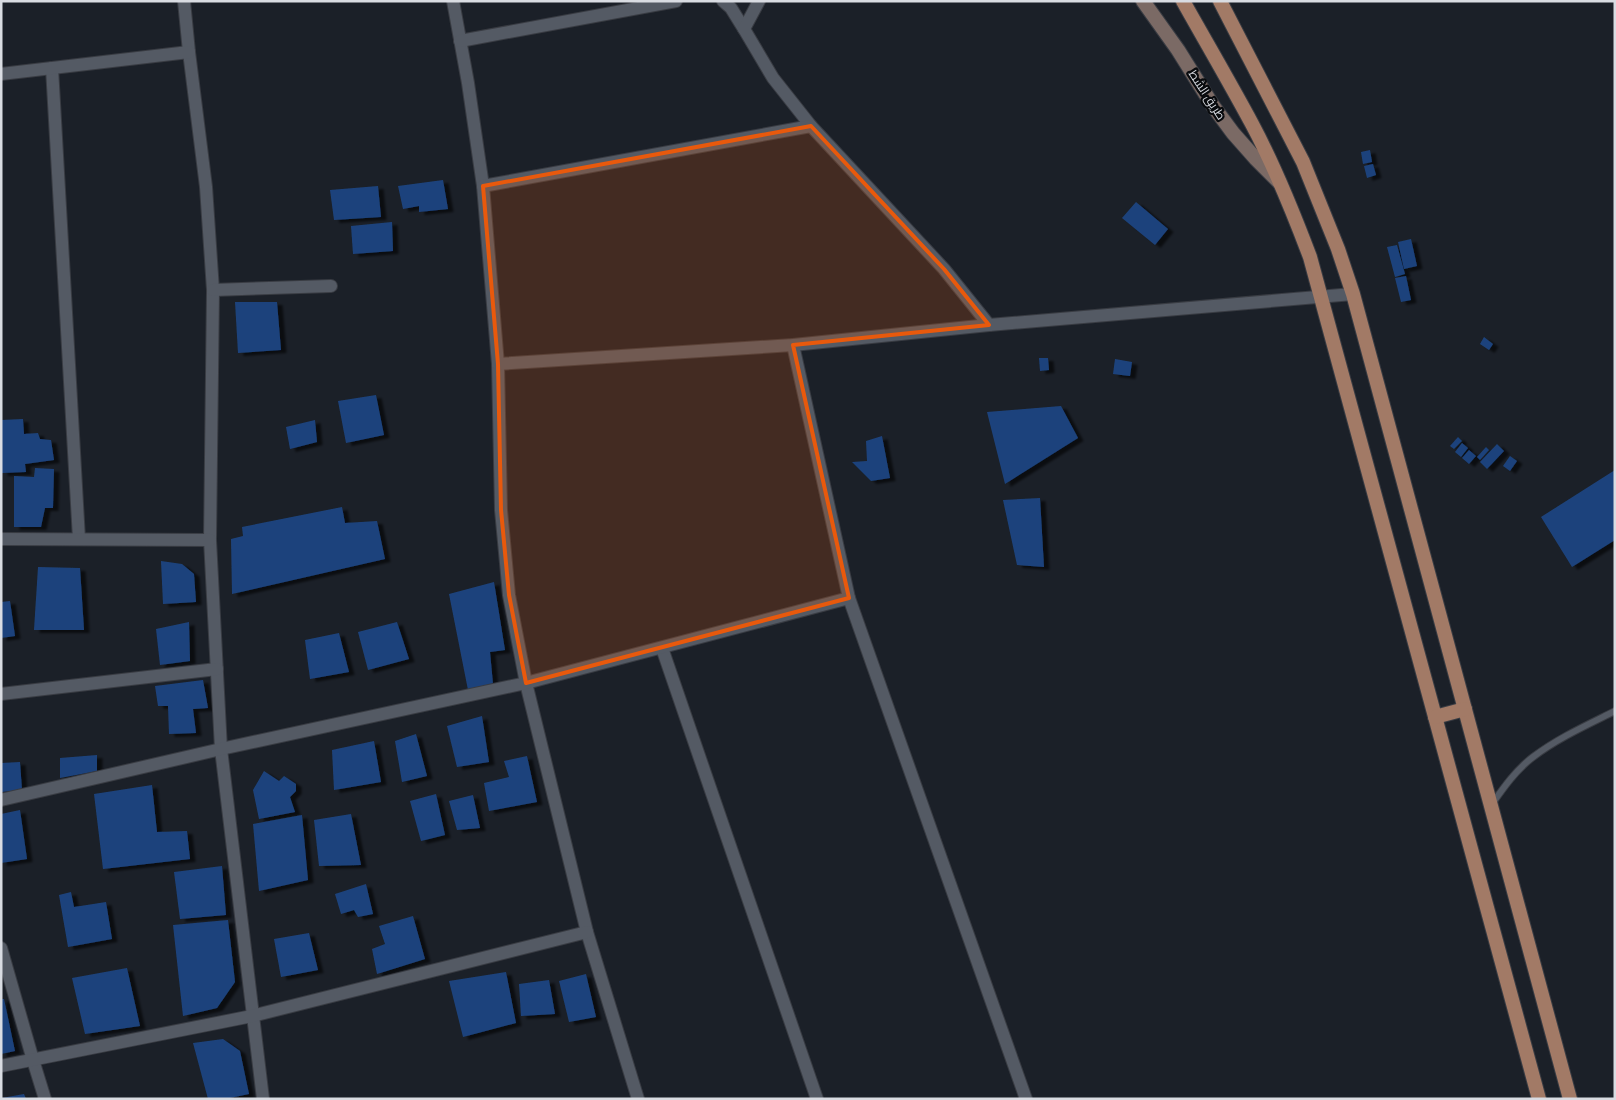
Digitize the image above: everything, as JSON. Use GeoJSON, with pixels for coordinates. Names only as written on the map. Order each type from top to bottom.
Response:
{"type":"FeatureCollection","features":[{"type":"Feature","properties":{"kind":"main road","name":"طريق الشط"},"geometry":{"type":"LineString","coordinates":[[1143,1],[1165,30],[1213,106],[1233,133],[1280,182]]}},
{"type":"Feature","properties":{"kind":"main road"},"geometry":{"type":"LineString","coordinates":[[1183,1],[1252,124],[1280,182],[1307,250],[1539,1099]]}},
{"type":"Feature","properties":{"kind":"main road"},"geometry":{"type":"LineString","coordinates":[[1220,1],[1303,162],[1338,249],[1353,294],[1570,1099]]}},
{"type":"Feature","properties":{"kind":"main road"},"geometry":{"type":"LineString","coordinates":[[1436,717],[1465,709]]}},
{"type":"Feature","properties":{"kind":"street"},"geometry":{"type":"LineString","coordinates":[[184,1],[206,187],[213,290],[210,540],[221,749],[263,1099]]}},
{"type":"Feature","properties":{"kind":"street"},"geometry":{"type":"LineString","coordinates":[[453,1],[468,83],[483,186],[498,364],[501,510],[510,595],[526,683],[586,932],[638,1099]]}},
{"type":"Feature","properties":{"kind":"street"},"geometry":{"type":"LineString","coordinates":[[460,41],[676,1]]}},
{"type":"Feature","properties":{"kind":"street"},"geometry":{"type":"LineString","coordinates":[[723,1],[731,8],[773,78],[811,126],[944,269],[990,325]]}},
{"type":"Feature","properties":{"kind":"street"},"geometry":{"type":"LineString","coordinates":[[744,29],[759,1]]}},
{"type":"Feature","properties":{"kind":"street"},"geometry":{"type":"LineString","coordinates":[[1,74],[189,52]]}},
{"type":"Feature","properties":{"kind":"street"},"geometry":{"type":"LineString","coordinates":[[52,68],[79,539]]}},
{"type":"Feature","properties":{"kind":"street"},"geometry":{"type":"LineString","coordinates":[[483,186],[811,126]]}},
{"type":"Feature","properties":{"kind":"street"},"geometry":{"type":"LineString","coordinates":[[213,290],[331,286]]}},
{"type":"Feature","properties":{"kind":"street"},"geometry":{"type":"LineString","coordinates":[[498,364],[793,345],[990,325],[1353,294]]}},
{"type":"Feature","properties":{"kind":"street"},"geometry":{"type":"LineString","coordinates":[[793,345],[848,598],[1026,1099]]}},
{"type":"Feature","properties":{"kind":"street"},"geometry":{"type":"LineString","coordinates":[[1,539],[210,540]]}},
{"type":"Feature","properties":{"kind":"street"},"geometry":{"type":"LineString","coordinates":[[1,800],[221,749],[526,683],[848,598]]}},
{"type":"Feature","properties":{"kind":"street"},"geometry":{"type":"LineString","coordinates":[[662,648],[817,1099]]}},
{"type":"Feature","properties":{"kind":"street"},"geometry":{"type":"LineString","coordinates":[[1,694],[217,669]]}},
{"type":"Feature","properties":{"kind":"street"},"geometry":{"type":"LineString","coordinates":[[1,1066],[252,1016],[586,932]]}},
{"type":"Feature","properties":{"kind":"street"},"geometry":{"type":"LineString","coordinates":[[1,948],[45,1099]]}},
{"type":"Feature","properties":{"kind":"lane"},"geometry":{"type":"LineString","coordinates":[[1491,805],[1511,778],[1533,758],[1558,741],[1615,711]]}},
{"type":"Feature","properties":{"kind":"highlighted area"},"geometry":{"type":"Polygon","coordinates":[[[811,126],[944,269],[989,325],[793,345],[849,598],[526,683],[509,595],[501,510],[498,364],[483,186],[811,126]]]}},
{"type":"Feature","properties":{"kind":"building"},"geometry":{"type":"Polygon","coordinates":[[[1370,150],[1372,162],[1363,164],[1361,152],[1370,150]]]}},
{"type":"Feature","properties":{"kind":"building"},"geometry":{"type":"Polygon","coordinates":[[[1373,164],[1376,175],[1367,178],[1364,166],[1373,164]]]}},
{"type":"Feature","properties":{"kind":"building"},"geometry":{"type":"Polygon","coordinates":[[[443,180],[448,209],[419,212],[419,206],[403,209],[398,186],[443,180]]]}},
{"type":"Feature","properties":{"kind":"building"},"geometry":{"type":"Polygon","coordinates":[[[378,186],[381,217],[334,220],[330,190],[378,186]]]}},
{"type":"Feature","properties":{"kind":"building"},"geometry":{"type":"Polygon","coordinates":[[[1136,202],[1168,229],[1155,245],[1122,218],[1136,202]]]}},
{"type":"Feature","properties":{"kind":"building"},"geometry":{"type":"Polygon","coordinates":[[[392,222],[393,251],[353,254],[351,226],[392,222]]]}},
{"type":"Feature","properties":{"kind":"building"},"geometry":{"type":"Polygon","coordinates":[[[1411,239],[1417,266],[1404,269],[1398,242],[1411,239]]]}},
{"type":"Feature","properties":{"kind":"building"},"geometry":{"type":"Polygon","coordinates":[[[1397,245],[1405,274],[1395,277],[1387,247],[1397,245]]]}},
{"type":"Feature","properties":{"kind":"building"},"geometry":{"type":"Polygon","coordinates":[[[1406,276],[1411,300],[1401,302],[1395,278],[1406,276]]]}},
{"type":"Feature","properties":{"kind":"building"},"geometry":{"type":"Polygon","coordinates":[[[235,302],[277,302],[281,350],[238,353],[235,302]]]}},
{"type":"Feature","properties":{"kind":"building"},"geometry":{"type":"Polygon","coordinates":[[[1484,337],[1493,344],[1489,350],[1480,344],[1484,337]]]}},
{"type":"Feature","properties":{"kind":"building"},"geometry":{"type":"Polygon","coordinates":[[[1039,358],[1048,358],[1049,370],[1040,371],[1039,358]]]}},
{"type":"Feature","properties":{"kind":"building"},"geometry":{"type":"Polygon","coordinates":[[[1115,359],[1132,362],[1130,376],[1113,374],[1115,359]]]}},
{"type":"Feature","properties":{"kind":"building"},"geometry":{"type":"Polygon","coordinates":[[[376,395],[384,435],[346,443],[338,401],[376,395]]]}},
{"type":"Feature","properties":{"kind":"building"},"geometry":{"type":"Polygon","coordinates":[[[1061,406],[1078,438],[1005,484],[987,412],[1061,406]]]}},
{"type":"Feature","properties":{"kind":"building"},"geometry":{"type":"Polygon","coordinates":[[[23,419],[24,434],[38,433],[40,439],[51,440],[54,460],[25,464],[26,472],[2,473],[1,420],[23,419]]]}},
{"type":"Feature","properties":{"kind":"building"},"geometry":{"type":"Polygon","coordinates":[[[315,420],[317,442],[290,449],[286,427],[315,420]]]}},
{"type":"Feature","properties":{"kind":"building"},"geometry":{"type":"Polygon","coordinates":[[[882,436],[890,478],[871,481],[852,462],[867,461],[866,441],[882,436]]]}},
{"type":"Feature","properties":{"kind":"building"},"geometry":{"type":"Polygon","coordinates":[[[1458,437],[1462,441],[1454,449],[1450,446],[1458,437]]]}},
{"type":"Feature","properties":{"kind":"building"},"geometry":{"type":"Polygon","coordinates":[[[1462,443],[1468,448],[1461,457],[1455,452],[1462,443]]]}},
{"type":"Feature","properties":{"kind":"building"},"geometry":{"type":"Polygon","coordinates":[[[1497,444],[1504,451],[1487,469],[1480,462],[1497,444]]]}},
{"type":"Feature","properties":{"kind":"building"},"geometry":{"type":"Polygon","coordinates":[[[1486,447],[1489,450],[1480,460],[1477,457],[1486,447]]]}},
{"type":"Feature","properties":{"kind":"building"},"geometry":{"type":"Polygon","coordinates":[[[1469,450],[1476,456],[1469,464],[1462,458],[1469,450]]]}},
{"type":"Feature","properties":{"kind":"building"},"geometry":{"type":"Polygon","coordinates":[[[1510,456],[1517,461],[1510,471],[1503,466],[1510,456]]]}},
{"type":"Feature","properties":{"kind":"building"},"geometry":{"type":"Polygon","coordinates":[[[35,468],[54,469],[53,508],[45,508],[41,527],[14,527],[14,476],[34,477],[35,468]]]}},
{"type":"Feature","properties":{"kind":"building"},"geometry":{"type":"Polygon","coordinates":[[[1615,470],[1615,540],[1572,567],[1541,517],[1615,470]]]}},
{"type":"Feature","properties":{"kind":"building"},"geometry":{"type":"Polygon","coordinates":[[[1040,498],[1044,567],[1017,565],[1003,500],[1040,498]]]}},
{"type":"Feature","properties":{"kind":"building"},"geometry":{"type":"Polygon","coordinates":[[[342,507],[345,523],[377,521],[385,559],[232,594],[231,539],[243,536],[242,527],[342,507]]]}},
{"type":"Feature","properties":{"kind":"building"},"geometry":{"type":"Polygon","coordinates":[[[161,561],[182,564],[194,574],[196,602],[163,604],[161,561]]]}},
{"type":"Feature","properties":{"kind":"building"},"geometry":{"type":"Polygon","coordinates":[[[38,567],[80,568],[84,630],[34,630],[38,567]]]}},
{"type":"Feature","properties":{"kind":"building"},"geometry":{"type":"Polygon","coordinates":[[[494,582],[505,650],[490,652],[493,684],[468,690],[449,594],[494,582]]]}},
{"type":"Feature","properties":{"kind":"building"},"geometry":{"type":"Polygon","coordinates":[[[10,601],[15,636],[1,638],[1,602],[10,601]]]}},
{"type":"Feature","properties":{"kind":"building"},"geometry":{"type":"Polygon","coordinates":[[[189,622],[190,661],[160,665],[156,629],[189,622]]]}},
{"type":"Feature","properties":{"kind":"building"},"geometry":{"type":"Polygon","coordinates":[[[397,622],[409,659],[368,670],[358,632],[397,622]]]}},
{"type":"Feature","properties":{"kind":"building"},"geometry":{"type":"Polygon","coordinates":[[[339,633],[349,672],[310,679],[305,640],[339,633]]]}},
{"type":"Feature","properties":{"kind":"building"},"geometry":{"type":"Polygon","coordinates":[[[203,680],[208,708],[193,709],[196,733],[169,734],[168,706],[158,706],[155,686],[203,680]]]}},
{"type":"Feature","properties":{"kind":"building"},"geometry":{"type":"Polygon","coordinates":[[[482,716],[489,762],[457,767],[447,726],[482,716]]]}},
{"type":"Feature","properties":{"kind":"building"},"geometry":{"type":"Polygon","coordinates":[[[416,734],[427,776],[402,782],[395,741],[416,734]]]}},
{"type":"Feature","properties":{"kind":"building"},"geometry":{"type":"Polygon","coordinates":[[[374,741],[381,782],[334,790],[332,750],[374,741]]]}},
{"type":"Feature","properties":{"kind":"building"},"geometry":{"type":"Polygon","coordinates":[[[97,755],[97,771],[60,778],[60,758],[97,755]]]}},
{"type":"Feature","properties":{"kind":"building"},"geometry":{"type":"Polygon","coordinates":[[[527,756],[537,802],[489,811],[484,783],[509,777],[504,761],[527,756]]]}},
{"type":"Feature","properties":{"kind":"building"},"geometry":{"type":"Polygon","coordinates":[[[20,762],[22,790],[1,792],[1,763],[20,762]]]}},
{"type":"Feature","properties":{"kind":"building"},"geometry":{"type":"Polygon","coordinates":[[[264,771],[279,781],[284,776],[296,784],[296,791],[290,797],[295,812],[259,819],[253,790],[264,771]]]}},
{"type":"Feature","properties":{"kind":"building"},"geometry":{"type":"Polygon","coordinates":[[[152,785],[157,832],[187,831],[190,859],[103,869],[94,794],[152,785]]]}},
{"type":"Feature","properties":{"kind":"building"},"geometry":{"type":"Polygon","coordinates":[[[436,794],[445,835],[421,841],[410,801],[436,794]]]}},
{"type":"Feature","properties":{"kind":"building"},"geometry":{"type":"Polygon","coordinates":[[[473,795],[480,828],[457,830],[449,801],[473,795]]]}},
{"type":"Feature","properties":{"kind":"building"},"geometry":{"type":"Polygon","coordinates":[[[20,810],[27,859],[1,863],[1,814],[20,810]]]}},
{"type":"Feature","properties":{"kind":"building"},"geometry":{"type":"Polygon","coordinates":[[[351,814],[361,865],[319,866],[314,820],[351,814]]]}},
{"type":"Feature","properties":{"kind":"building"},"geometry":{"type":"Polygon","coordinates":[[[302,815],[308,880],[259,891],[253,824],[302,815]]]}},
{"type":"Feature","properties":{"kind":"building"},"geometry":{"type":"Polygon","coordinates":[[[222,866],[226,915],[180,919],[174,872],[222,866]]]}},
{"type":"Feature","properties":{"kind":"building"},"geometry":{"type":"Polygon","coordinates":[[[366,884],[373,914],[358,917],[354,910],[341,914],[335,894],[366,884]]]}},
{"type":"Feature","properties":{"kind":"building"},"geometry":{"type":"Polygon","coordinates":[[[71,892],[74,907],[106,902],[112,939],[68,947],[59,895],[71,892]]]}},
{"type":"Feature","properties":{"kind":"building"},"geometry":{"type":"Polygon","coordinates":[[[413,916],[425,959],[377,974],[372,949],[385,944],[379,926],[413,916]]]}},
{"type":"Feature","properties":{"kind":"building"},"geometry":{"type":"Polygon","coordinates":[[[228,920],[235,982],[217,1008],[183,1016],[173,925],[228,920]]]}},
{"type":"Feature","properties":{"kind":"building"},"geometry":{"type":"Polygon","coordinates":[[[309,933],[318,970],[281,977],[274,939],[309,933]]]}},
{"type":"Feature","properties":{"kind":"building"},"geometry":{"type":"Polygon","coordinates":[[[127,968],[140,1026],[85,1034],[72,978],[127,968]]]}},
{"type":"Feature","properties":{"kind":"building"},"geometry":{"type":"Polygon","coordinates":[[[506,972],[516,1023],[463,1037],[449,981],[506,972]]]}},
{"type":"Feature","properties":{"kind":"building"},"geometry":{"type":"Polygon","coordinates":[[[586,974],[596,1017],[569,1022],[559,981],[586,974]]]}},
{"type":"Feature","properties":{"kind":"building"},"geometry":{"type":"Polygon","coordinates":[[[549,980],[555,1014],[521,1016],[519,984],[549,980]]]}},
{"type":"Feature","properties":{"kind":"building"},"geometry":{"type":"Polygon","coordinates":[[[1,999],[4,999],[15,1051],[1,1054],[1,999]]]}},
{"type":"Feature","properties":{"kind":"building"},"geometry":{"type":"Polygon","coordinates":[[[223,1039],[240,1051],[249,1094],[225,1099],[208,1099],[193,1043],[223,1039]]]}},
{"type":"Feature","properties":{"kind":"building"},"geometry":{"type":"Polygon","coordinates":[[[24,1094],[26,1099],[2,1099],[2,1098],[24,1094]]]}}]}
